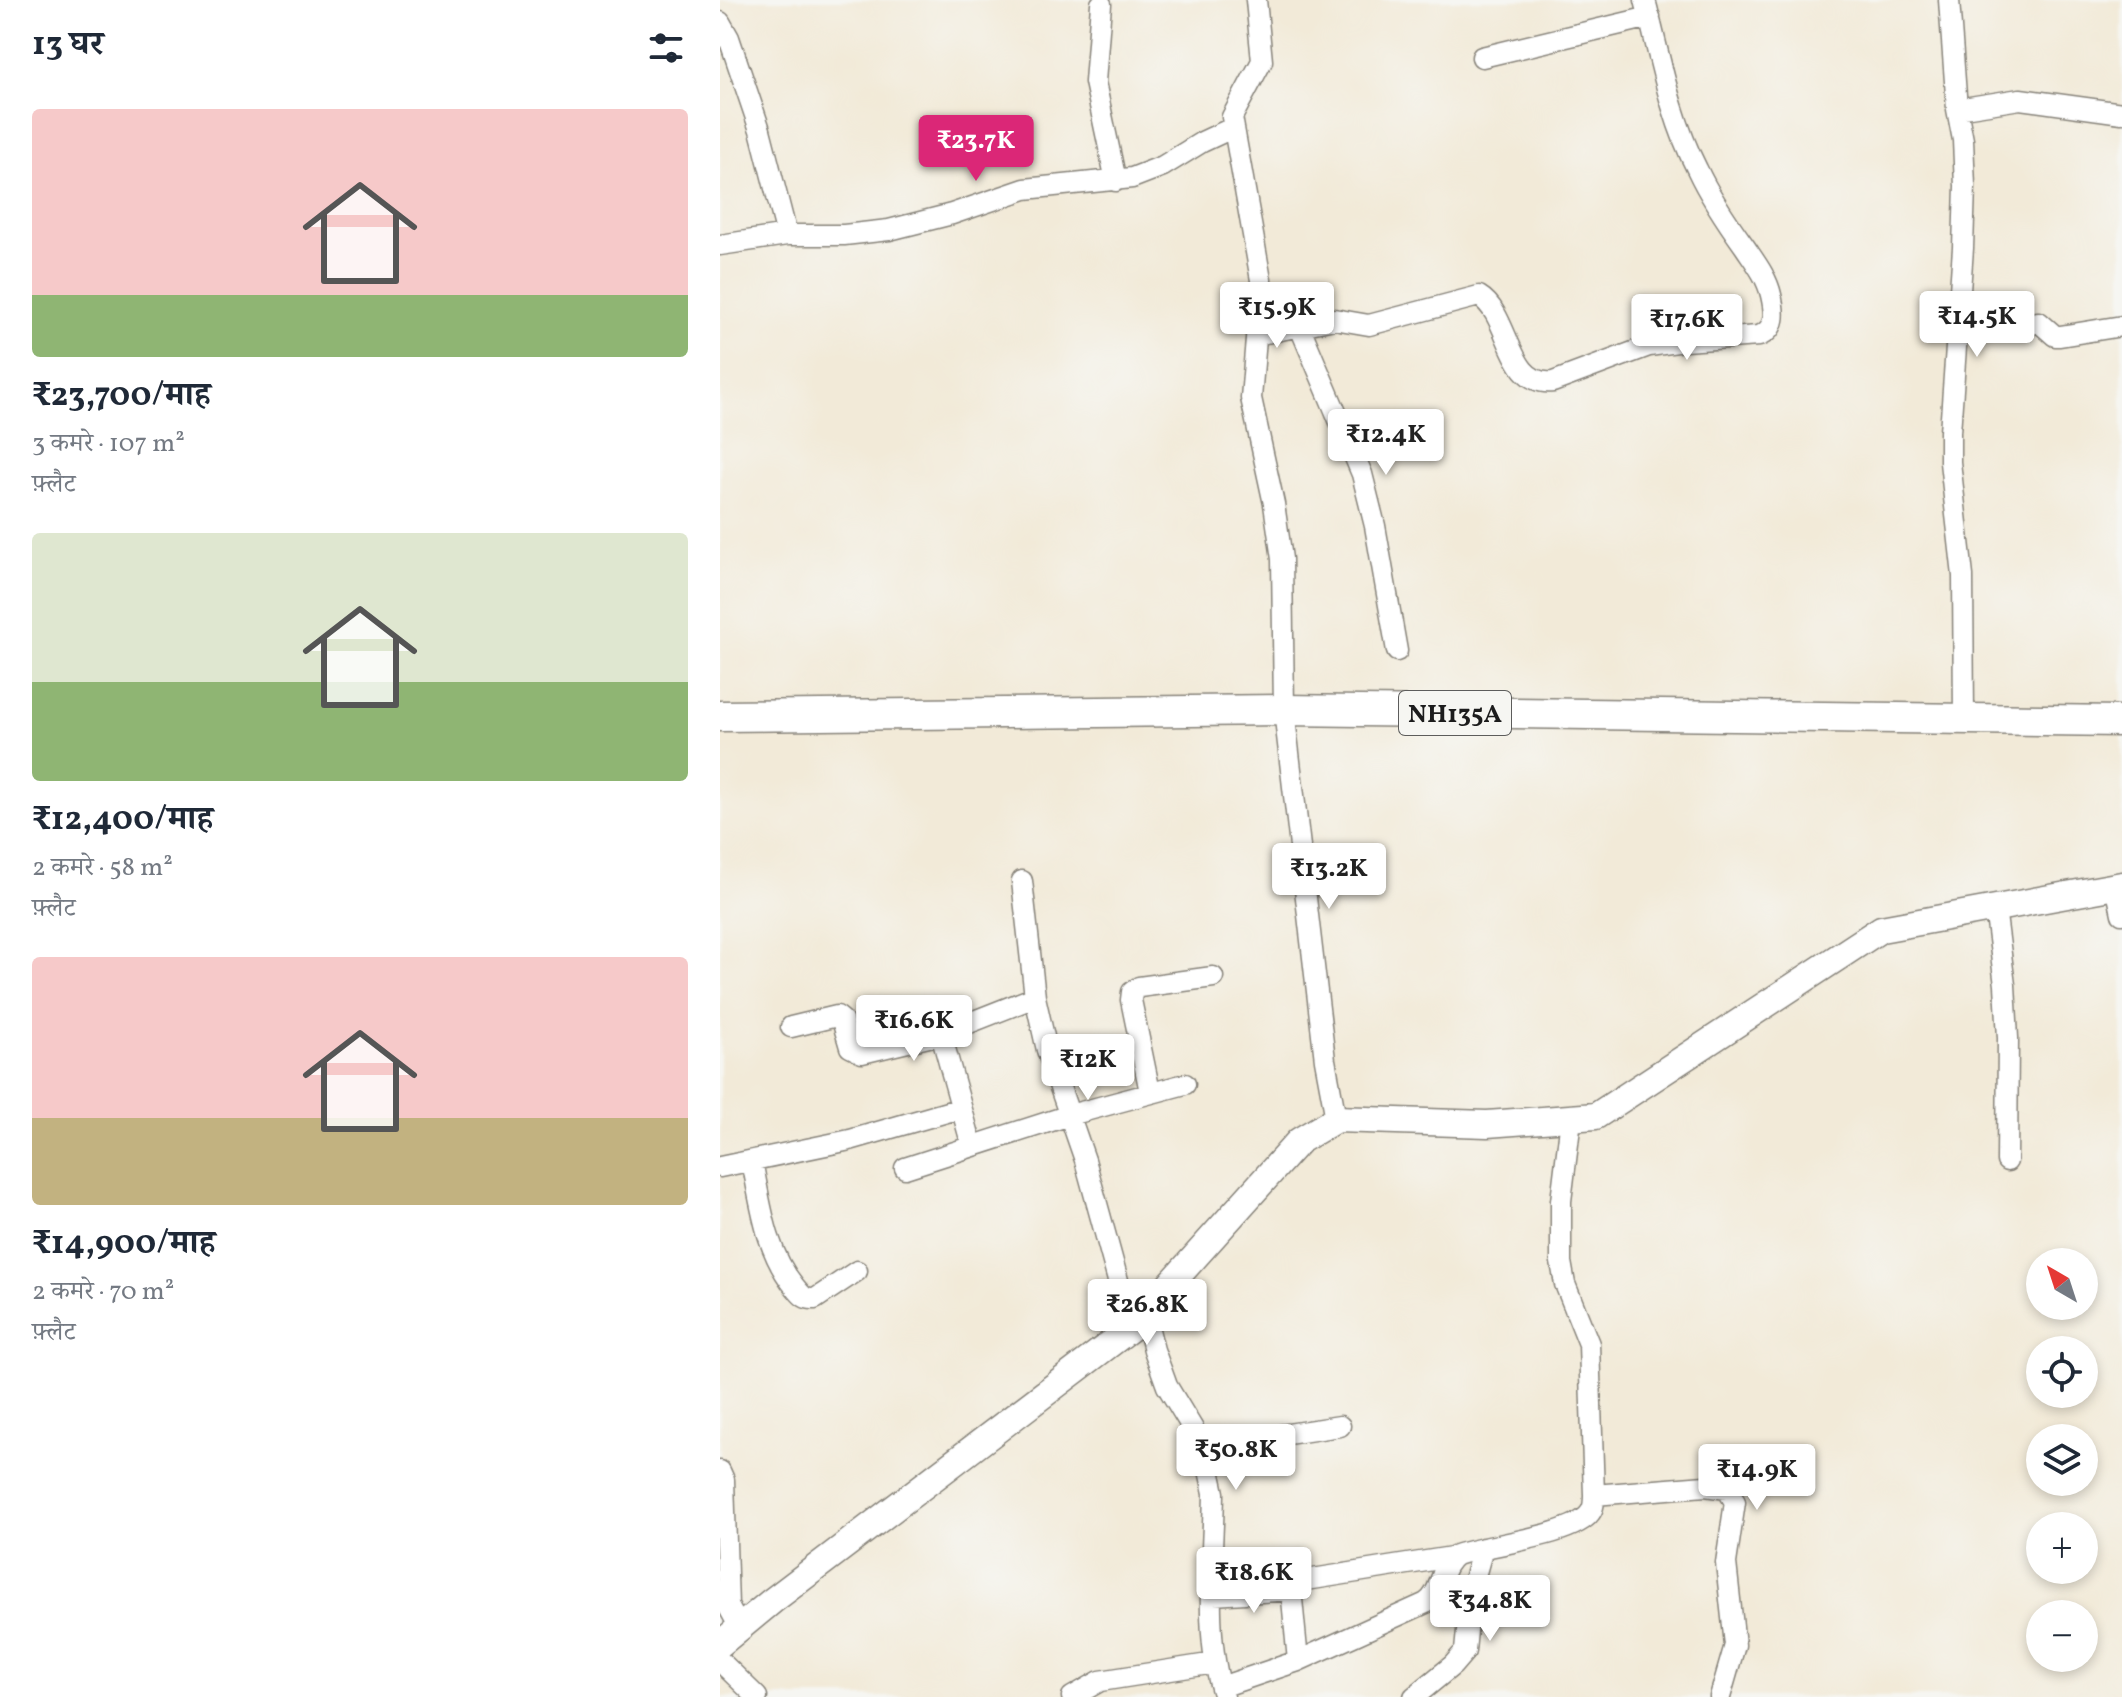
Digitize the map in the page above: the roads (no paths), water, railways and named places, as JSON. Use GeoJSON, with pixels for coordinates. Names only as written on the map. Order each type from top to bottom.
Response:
{"type":"FeatureCollection","features":[{"type":"Feature","properties":{"kind":"highway","name":"NH135A"},"geometry":{"type":"LineString","coordinates":[[726,716],[1284,710],[2122,721]]}},
{"type":"Feature","properties":{"kind":"main road"},"geometry":{"type":"LineString","coordinates":[[730,1636],[1138,1321],[1299,1141],[1336,1119],[1487,1124],[1596,1116],[1881,929],[2119,885]]}},
{"type":"Feature","properties":{"kind":"street"},"geometry":{"type":"LineString","coordinates":[[1256,0],[1262,61],[1232,117],[1261,280],[1251,398],[1274,504],[1282,559],[1284,710],[1325,1060],[1336,1119]]}},
{"type":"Feature","properties":{"kind":"street"},"geometry":{"type":"LineString","coordinates":[[1949,0],[1965,186],[1950,462],[1963,576],[1964,720]]}},
{"type":"Feature","properties":{"kind":"street"},"geometry":{"type":"LineString","coordinates":[[1101,4],[1095,82],[1116,181]]}},
{"type":"Feature","properties":{"kind":"street"},"geometry":{"type":"LineString","coordinates":[[1256,335],[1334,319],[1369,325],[1479,296],[1489,305],[1522,368],[1535,381],[1543,383],[1649,346],[1759,336],[1768,332],[1774,323],[1771,293],[1760,269],[1694,165],[1669,95],[1648,9],[1482,57]]}},
{"type":"Feature","properties":{"kind":"street"},"geometry":{"type":"LineString","coordinates":[[720,22],[729,38],[760,130],[787,235]]}},
{"type":"Feature","properties":{"kind":"street"},"geometry":{"type":"LineString","coordinates":[[1957,109],[2020,99],[2122,113]]}},
{"type":"Feature","properties":{"kind":"street"},"geometry":{"type":"LineString","coordinates":[[720,245],[787,235],[844,235],[889,230],[952,214],[1025,189],[1116,181],[1147,174],[1232,128]]}},
{"type":"Feature","properties":{"kind":"street"},"geometry":{"type":"LineString","coordinates":[[1957,332],[2039,322],[2055,336],[2060,336],[2122,326]]}},
{"type":"Feature","properties":{"kind":"street"},"geometry":{"type":"LineString","coordinates":[[1299,325],[1362,474],[1375,526],[1397,651]]}},
{"type":"Feature","properties":{"kind":"street"},"geometry":{"type":"LineString","coordinates":[[1022,881],[1035,997],[1047,1050],[1138,1321],[1154,1350],[1167,1386],[1204,1447],[1214,1493],[1215,1663],[1222,1692],[1426,1603],[1435,1595],[1452,1557]]}},
{"type":"Feature","properties":{"kind":"street"},"geometry":{"type":"LineString","coordinates":[[2119,885],[2122,914]]}},
{"type":"Feature","properties":{"kind":"street"},"geometry":{"type":"LineString","coordinates":[[1995,908],[2008,1038],[2007,1161]]}},
{"type":"Feature","properties":{"kind":"street"},"geometry":{"type":"LineString","coordinates":[[1150,1092],[1131,1000],[1132,992],[1139,987],[1213,977]]}},
{"type":"Feature","properties":{"kind":"street"},"geometry":{"type":"LineString","coordinates":[[791,1027],[837,1016],[842,1020],[850,1047],[862,1053],[941,1034],[1035,997]]}},
{"type":"Feature","properties":{"kind":"street"},"geometry":{"type":"LineString","coordinates":[[941,1034],[972,1146]]}},
{"type":"Feature","properties":{"kind":"street"},"geometry":{"type":"LineString","coordinates":[[905,1168],[1070,1115],[1185,1084]]}},
{"type":"Feature","properties":{"kind":"street"},"geometry":{"type":"LineString","coordinates":[[720,1167],[850,1140],[961,1108]]}},
{"type":"Feature","properties":{"kind":"street"},"geometry":{"type":"LineString","coordinates":[[1298,1661],[1293,1590],[1307,1579],[1452,1557],[1569,1527],[1587,1517],[1593,1506],[1589,1344],[1565,1284],[1560,1252],[1561,1201],[1578,1119]]}},
{"type":"Feature","properties":{"kind":"street"},"geometry":{"type":"LineString","coordinates":[[752,1161],[772,1252],[784,1274],[802,1296],[808,1300],[815,1299],[857,1271]]}},
{"type":"Feature","properties":{"kind":"street"},"geometry":{"type":"LineString","coordinates":[[1204,1447],[1340,1426]]}},
{"type":"Feature","properties":{"kind":"street"},"geometry":{"type":"LineString","coordinates":[[720,1471],[724,1480],[730,1636]]}},
{"type":"Feature","properties":{"kind":"street"},"geometry":{"type":"LineString","coordinates":[[1594,1495],[1705,1486],[1721,1487],[1733,1497],[1735,1508],[1726,1563],[1735,1645],[1720,1697]]}},
{"type":"Feature","properties":{"kind":"street"},"geometry":{"type":"LineString","coordinates":[[1414,1697],[1465,1651],[1471,1590],[1483,1548]]}},
{"type":"Feature","properties":{"kind":"street"},"geometry":{"type":"LineString","coordinates":[[1213,1595],[1293,1590]]}},
{"type":"Feature","properties":{"kind":"street"},"geometry":{"type":"LineString","coordinates":[[720,1661],[757,1697]]}},
{"type":"Feature","properties":{"kind":"street"},"geometry":{"type":"LineString","coordinates":[[1072,1697],[1100,1681],[1215,1663]]}}]}
